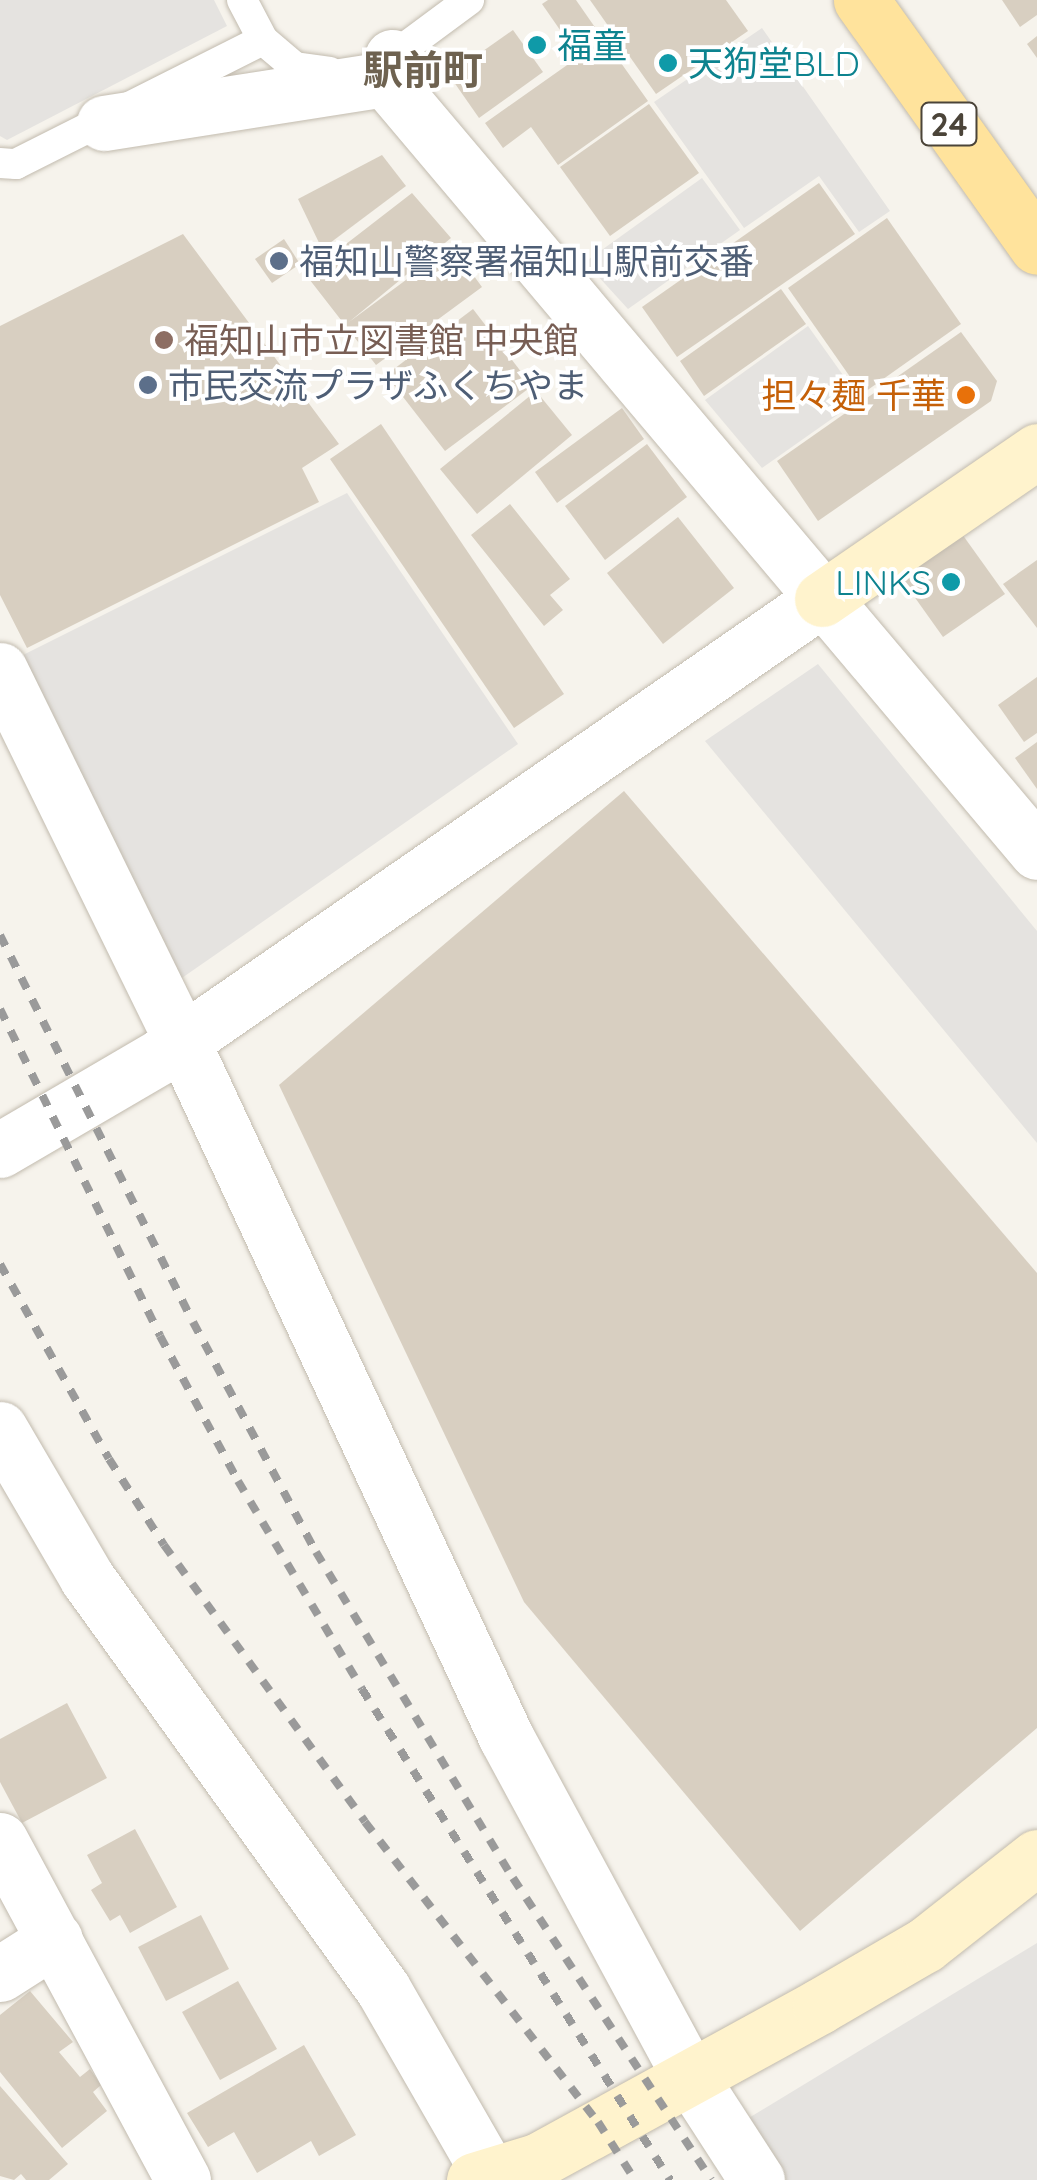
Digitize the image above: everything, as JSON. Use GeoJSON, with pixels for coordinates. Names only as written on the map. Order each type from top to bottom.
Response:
{"type":"FeatureCollection","features":[{"type":"Feature","properties":{"kind":"main road","name":"24"},"geometry":{"type":"LineString","coordinates":[[861,0],[1037,248]]}},
{"type":"Feature","properties":{"kind":"street"},"geometry":{"type":"LineString","coordinates":[[104,123],[389,68],[822,599],[1037,852]]}},
{"type":"Feature","properties":{"kind":"street"},"geometry":{"type":"LineString","coordinates":[[0,1150],[182,1041],[1037,451]]}},
{"type":"Feature","properties":{"kind":"street"},"geometry":{"type":"LineString","coordinates":[[0,670],[182,1041],[506,1737],[689,2075],[756,2180]]}},
{"type":"Feature","properties":{"kind":"street"},"geometry":{"type":"LineString","coordinates":[[0,1429],[87,1578],[513,2174],[925,1945],[1037,1857]]}},
{"type":"Feature","properties":{"kind":"street"},"geometry":{"type":"LineString","coordinates":[[0,1840],[184,2180]]}},
{"type":"Feature","properties":{"kind":"street"},"geometry":{"type":"LineString","coordinates":[[0,1974],[55,1939]]}},
{"type":"Feature","properties":{"kind":"lane"},"geometry":{"type":"LineString","coordinates":[[242,0],[264,40],[296,67],[340,73],[389,68],[470,0]]}},
{"type":"Feature","properties":{"kind":"lane"},"geometry":{"type":"LineString","coordinates":[[0,162],[16,164],[264,40]]}},
{"type":"Feature","properties":{"kind":"shaded area"},"geometry":{"type":"Polygon","coordinates":[[[0,0],[214,0],[227,26],[7,140],[0,136],[0,0]]]}},
{"type":"Feature","properties":{"kind":"shaded area"},"geometry":{"type":"Polygon","coordinates":[[[762,28],[890,211],[859,232],[819,176],[744,228],[654,102],[762,28]]]}},
{"type":"Feature","properties":{"kind":"shaded area"},"geometry":{"type":"Polygon","coordinates":[[[702,178],[740,230],[628,309],[585,262],[702,178]]]}},
{"type":"Feature","properties":{"kind":"shaded area"},"geometry":{"type":"Polygon","coordinates":[[[808,326],[860,399],[762,468],[705,400],[808,326]]]}},
{"type":"Feature","properties":{"kind":"shaded area"},"geometry":{"type":"Polygon","coordinates":[[[347,493],[518,744],[179,980],[21,656],[347,493]]]}},
{"type":"Feature","properties":{"kind":"shaded area"},"geometry":{"type":"Polygon","coordinates":[[[818,664],[1037,931],[1037,1143],[705,741],[818,664]]]}},
{"type":"Feature","properties":{"kind":"shaded area"},"geometry":{"type":"Polygon","coordinates":[[[1037,1943],[1037,2180],[786,2180],[747,2119],[1037,1943]]]}},
{"type":"Feature","properties":{"kind":"building"},"geometry":{"type":"Polygon","coordinates":[[[548,0],[576,0],[601,36],[576,53],[542,4],[548,0]]]}},
{"type":"Feature","properties":{"kind":"building","name":"天狗堂BLD"},"geometry":{"type":"Polygon","coordinates":[[[590,0],[726,0],[748,31],[656,94],[590,0]]]}},
{"type":"Feature","properties":{"kind":"building"},"geometry":{"type":"Polygon","coordinates":[[[1002,0],[1037,0],[1037,15],[1020,27],[1002,0]]]}},
{"type":"Feature","properties":{"kind":"building"},"geometry":{"type":"Polygon","coordinates":[[[513,30],[543,72],[479,118],[449,75],[513,30]]]}},
{"type":"Feature","properties":{"kind":"building"},"geometry":{"type":"Polygon","coordinates":[[[1037,36],[1037,58],[1027,44],[1037,36]]]}},
{"type":"Feature","properties":{"kind":"building"},"geometry":{"type":"Polygon","coordinates":[[[604,39],[648,101],[558,165],[531,127],[503,148],[485,123],[604,39]]]}},
{"type":"Feature","properties":{"kind":"building"},"geometry":{"type":"Polygon","coordinates":[[[649,104],[699,173],[610,236],[560,167],[649,104]]]}},
{"type":"Feature","properties":{"kind":"building"},"geometry":{"type":"Polygon","coordinates":[[[382,155],[406,186],[322,249],[298,199],[382,155]]]}},
{"type":"Feature","properties":{"kind":"building"},"geometry":{"type":"Polygon","coordinates":[[[819,183],[855,234],[677,357],[642,307],[819,183]]]}},
{"type":"Feature","properties":{"kind":"building"},"geometry":{"type":"Polygon","coordinates":[[[412,193],[451,238],[349,322],[452,246],[482,287],[376,365],[306,275],[412,193]]]}},
{"type":"Feature","properties":{"kind":"building"},"geometry":{"type":"Polygon","coordinates":[[[887,218],[961,324],[862,394],[788,288],[887,218]]]}},
{"type":"Feature","properties":{"kind":"building","name":"市民交流プラザふくちやま"},"geometry":{"type":"Polygon","coordinates":[[[183,234],[339,444],[302,468],[319,502],[27,648],[0,595],[0,326],[183,234]]]}},
{"type":"Feature","properties":{"kind":"building"},"geometry":{"type":"Polygon","coordinates":[[[284,239],[300,264],[272,283],[255,259],[284,239]]]}},
{"type":"Feature","properties":{"kind":"building"},"geometry":{"type":"Polygon","coordinates":[[[781,289],[806,324],[704,396],[680,361],[781,289]]]}},
{"type":"Feature","properties":{"kind":"building"},"geometry":{"type":"Polygon","coordinates":[[[473,309],[532,386],[445,451],[386,375],[473,309]]]}},
{"type":"Feature","properties":{"kind":"building"},"geometry":{"type":"Polygon","coordinates":[[[961,332],[997,381],[991,401],[818,521],[777,461],[961,332]]]}},
{"type":"Feature","properties":{"kind":"building"},"geometry":{"type":"Polygon","coordinates":[[[536,391],[572,435],[477,514],[440,469],[536,391]]]}},
{"type":"Feature","properties":{"kind":"building"},"geometry":{"type":"Polygon","coordinates":[[[622,408],[644,439],[557,503],[535,472],[622,408]]]}},
{"type":"Feature","properties":{"kind":"building"},"geometry":{"type":"Polygon","coordinates":[[[381,424],[564,694],[514,728],[330,459],[381,424]]]}},
{"type":"Feature","properties":{"kind":"building"},"geometry":{"type":"Polygon","coordinates":[[[647,444],[687,497],[605,560],[565,506],[647,444]]]}},
{"type":"Feature","properties":{"kind":"building"},"geometry":{"type":"Polygon","coordinates":[[[510,504],[570,579],[550,595],[563,610],[544,626],[471,535],[510,504]]]}},
{"type":"Feature","properties":{"kind":"building"},"geometry":{"type":"Polygon","coordinates":[[[678,517],[734,588],[663,644],[607,573],[678,517]]]}},
{"type":"Feature","properties":{"kind":"building","name":"LINKS"},"geometry":{"type":"Polygon","coordinates":[[[957,527],[1005,594],[943,637],[896,571],[957,527]]]}},
{"type":"Feature","properties":{"kind":"building"},"geometry":{"type":"Polygon","coordinates":[[[1037,560],[1037,628],[1003,584],[1037,560]]]}},
{"type":"Feature","properties":{"kind":"building"},"geometry":{"type":"Polygon","coordinates":[[[1037,677],[1037,733],[1024,742],[998,705],[1037,677]]]}},
{"type":"Feature","properties":{"kind":"building"},"geometry":{"type":"Polygon","coordinates":[[[1037,742],[1037,789],[1015,758],[1037,742]]]}},
{"type":"Feature","properties":{"kind":"building"},"geometry":{"type":"Polygon","coordinates":[[[624,791],[1037,1273],[1037,1728],[800,1931],[524,1602],[279,1085],[624,791]]]}},
{"type":"Feature","properties":{"kind":"building"},"geometry":{"type":"Polygon","coordinates":[[[67,1703],[107,1778],[22,1823],[0,1782],[0,1739],[67,1703]]]}},
{"type":"Feature","properties":{"kind":"building"},"geometry":{"type":"Polygon","coordinates":[[[135,1829],[177,1907],[130,1933],[120,1915],[110,1921],[91,1890],[102,1883],[87,1855],[135,1829]]]}},
{"type":"Feature","properties":{"kind":"building"},"geometry":{"type":"Polygon","coordinates":[[[201,1915],[229,1969],[166,2001],[138,1947],[201,1915]]]}},
{"type":"Feature","properties":{"kind":"building"},"geometry":{"type":"Polygon","coordinates":[[[238,1981],[277,2049],[220,2080],[182,2012],[238,1981]]]}},
{"type":"Feature","properties":{"kind":"building"},"geometry":{"type":"Polygon","coordinates":[[[30,1991],[73,2042],[59,2052],[80,2077],[90,2069],[101,2085],[93,2092],[107,2111],[62,2148],[0,2072],[0,2015],[30,1991]]]}},
{"type":"Feature","properties":{"kind":"building"},"geometry":{"type":"Polygon","coordinates":[[[304,2045],[356,2135],[319,2156],[311,2141],[257,2173],[234,2132],[208,2147],[187,2113],[304,2045]]]}},
{"type":"Feature","properties":{"kind":"building"},"geometry":{"type":"Polygon","coordinates":[[[0,2086],[68,2164],[49,2180],[26,2180],[21,2174],[14,2180],[0,2176],[0,2086]]]}},
{"type":"Feature","properties":{"kind":"railway"},"geometry":{"type":"LineString","coordinates":[[0,935],[193,1322],[316,1552],[513,1878],[711,2180]]}},
{"type":"Feature","properties":{"kind":"railway"},"geometry":{"type":"LineString","coordinates":[[0,1009],[160,1336],[238,1481],[362,1689],[670,2180]]}},
{"type":"Feature","properties":{"kind":"railway"},"geometry":{"type":"LineString","coordinates":[[0,1264],[109,1459],[164,1545],[365,1822],[598,2122],[635,2180]]}},
{"type":"Feature","properties":{"kind":"place","name":"福童"},"geometry":{"type":"Point","coordinates":[537,45]}},
{"type":"Feature","properties":{"kind":"place","name":"天狗堂BLD"},"geometry":{"type":"Point","coordinates":[668,63]}},
{"type":"Feature","properties":{"kind":"place","name":"福知山警察署福知山駅前交番"},"geometry":{"type":"Point","coordinates":[279,261]}},
{"type":"Feature","properties":{"kind":"place","name":"福知山市立図書館 中央館"},"geometry":{"type":"Point","coordinates":[164,340]}},
{"type":"Feature","properties":{"kind":"place","name":"市民交流プラザふくちやま"},"geometry":{"type":"Point","coordinates":[148,385]}},
{"type":"Feature","properties":{"kind":"place","name":"担々麺 千華"},"geometry":{"type":"Point","coordinates":[966,395]}},
{"type":"Feature","properties":{"kind":"place","name":"LINKS"},"geometry":{"type":"Point","coordinates":[951,582]}},
{"type":"Feature","properties":{"kind":"district","name":"駅前町"},"geometry":{"type":"Point","coordinates":[423,69]}}]}
